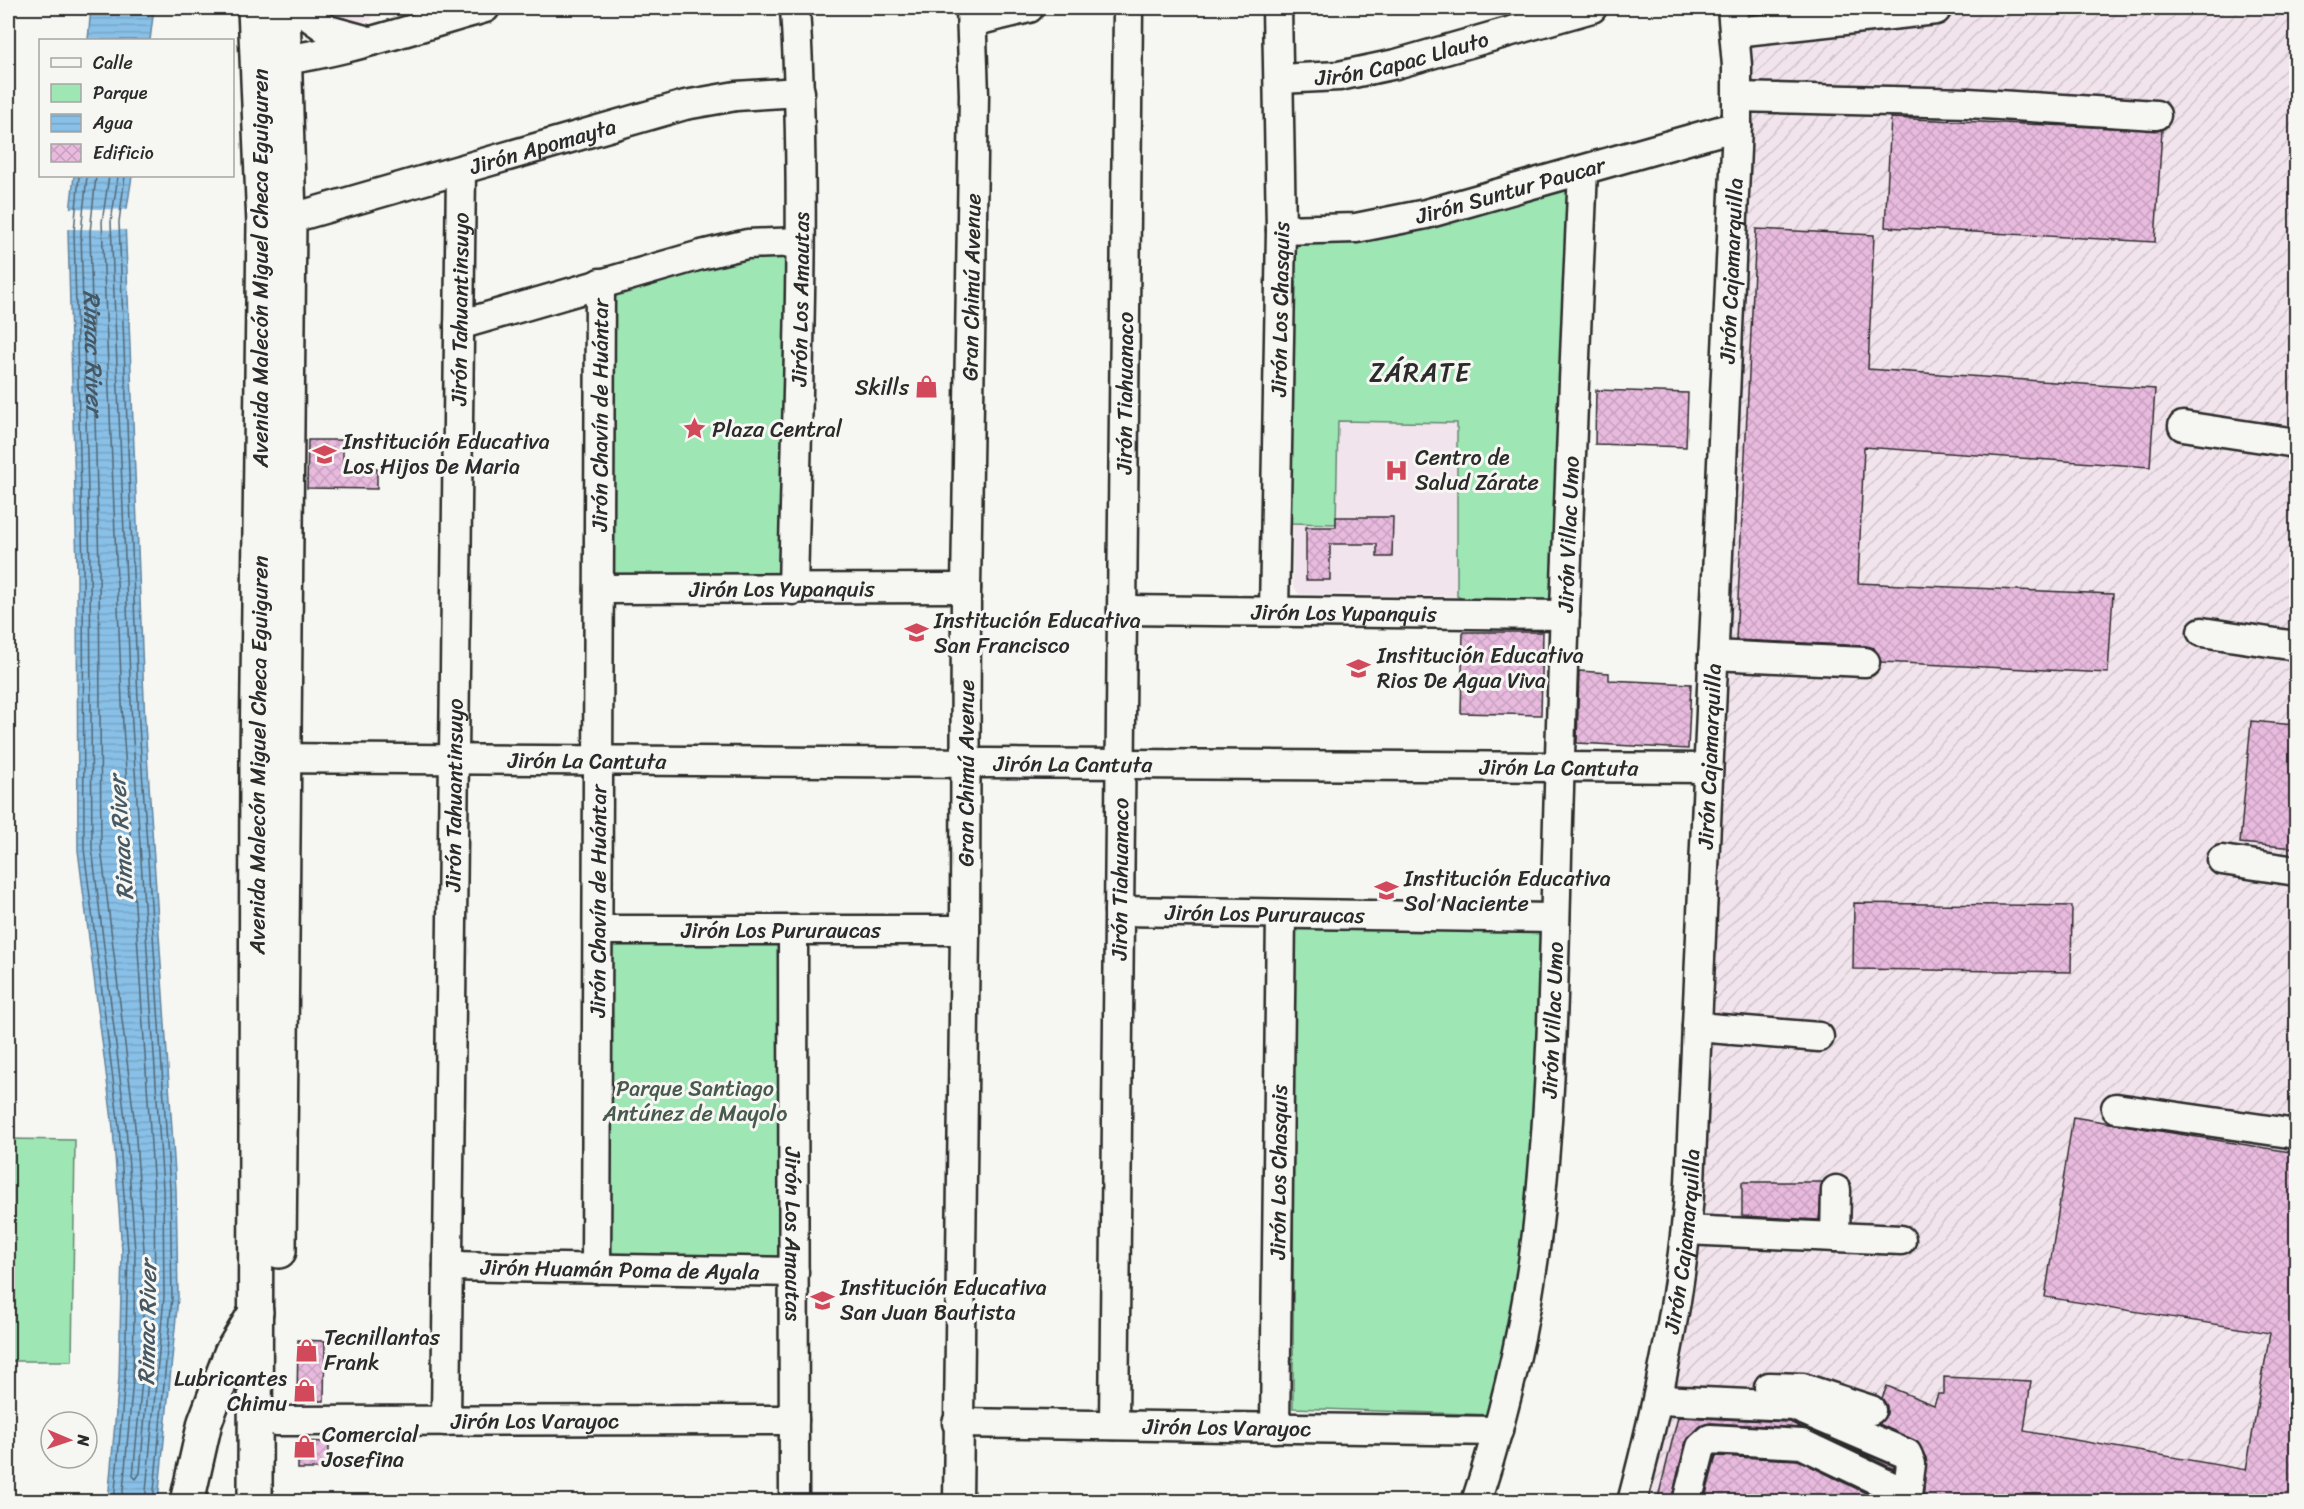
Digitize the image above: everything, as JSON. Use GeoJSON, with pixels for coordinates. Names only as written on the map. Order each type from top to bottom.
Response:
{"type":"FeatureCollection","features":[{"type":"Feature","properties":{"kind":"main road","name":"Avenida Malecón Miguel Checa Eguiguren"},"geometry":{"type":"LineString","coordinates":[[255,8],[273,62],[289,219],[256,1312],[255,1502]]}},
{"type":"Feature","properties":{"kind":"main road","name":"Avenida Malecón Miguel Checa Eguiguren"},"geometry":{"type":"LineString","coordinates":[[277,1502],[264,225],[273,62],[283,8]]}},
{"type":"Feature","properties":{"kind":"main road"},"geometry":{"type":"LineString","coordinates":[[187,1502],[205,1422],[231,1353],[256,1312]]}},
{"type":"Feature","properties":{"kind":"street"},"geometry":{"type":"LineString","coordinates":[[297,8],[328,30],[370,41]]}},
{"type":"Feature","properties":{"kind":"street"},"geometry":{"type":"LineString","coordinates":[[273,62],[370,41],[484,8]]}},
{"type":"Feature","properties":{"kind":"street","name":"Jirón Los Amautas"},"geometry":{"type":"LineString","coordinates":[[793,590],[800,242],[800,92],[795,8]]}},
{"type":"Feature","properties":{"kind":"street"},"geometry":{"type":"LineString","coordinates":[[971,15],[1029,8]]}},
{"type":"Feature","properties":{"kind":"street","name":"Jirón Tiahuanaco"},"geometry":{"type":"LineString","coordinates":[[1114,1425],[1128,8]]}},
{"type":"Feature","properties":{"kind":"street","name":"Jirón Los Chasquis"},"geometry":{"type":"LineString","coordinates":[[1274,611],[1281,230],[1277,8]]}},
{"type":"Feature","properties":{"kind":"street","name":"Jirón Capac Llauto"},"geometry":{"type":"LineString","coordinates":[[1280,79],[1339,76],[1396,64],[1592,8]]}},
{"type":"Feature","properties":{"kind":"street"},"geometry":{"type":"LineString","coordinates":[[1733,20],[1936,10]]}},
{"type":"Feature","properties":{"kind":"street","name":"Gran Chimú Avenue"},"geometry":{"type":"LineString","coordinates":[[958,1502],[957,1423],[965,930],[966,588],[974,95],[971,15]]}},
{"type":"Feature","properties":{"kind":"street","name":"Jirón Cajamarquilla"},"geometry":{"type":"LineString","coordinates":[[1632,1502],[1660,1392],[1686,1230],[1737,126],[1733,20]]}},
{"type":"Feature","properties":{"kind":"street","name":"Jirón Apomayta"},"geometry":{"type":"LineString","coordinates":[[289,219],[685,105],[736,96],[800,92]]}},
{"type":"Feature","properties":{"kind":"street"},"geometry":{"type":"LineString","coordinates":[[1737,97],[1968,103],[2156,115]]}},
{"type":"Feature","properties":{"kind":"street","name":"Jirón Suntur Paucar"},"geometry":{"type":"LineString","coordinates":[[1281,230],[1356,228],[1426,214],[1737,126]]}},
{"type":"Feature","properties":{"kind":"street","name":"Jirón Villac Umo"},"geometry":{"type":"LineString","coordinates":[[1476,1502],[1498,1431],[1520,1340],[1537,1234],[1546,1113],[1555,918],[1583,170]]}},
{"type":"Feature","properties":{"kind":"street","name":"Jirón Tahuantinsuyo"},"geometry":{"type":"LineString","coordinates":[[446,1421],[461,171]]}},
{"type":"Feature","properties":{"kind":"street"},"geometry":{"type":"LineString","coordinates":[[459,326],[600,283],[747,244],[800,242]]}},
{"type":"Feature","properties":{"kind":"street","name":"Jirón Chavín de Huántar"},"geometry":{"type":"LineString","coordinates":[[596,1269],[600,283]]}},
{"type":"Feature","properties":{"kind":"street"},"geometry":{"type":"LineString","coordinates":[[2183,426],[2296,444]]}},
{"type":"Feature","properties":{"kind":"street","name":"Jirón Los Yupanquis"},"geometry":{"type":"LineString","coordinates":[[599,589],[966,588]]}},
{"type":"Feature","properties":{"kind":"street","name":"Jirón Los Yupanquis"},"geometry":{"type":"LineString","coordinates":[[1122,610],[1565,615]]}},
{"type":"Feature","properties":{"kind":"street"},"geometry":{"type":"LineString","coordinates":[[2202,632],[2296,646]]}},
{"type":"Feature","properties":{"kind":"street"},"geometry":{"type":"LineString","coordinates":[[1713,655],[1865,662]]}},
{"type":"Feature","properties":{"kind":"street","name":"Jirón La Cantuta"},"geometry":{"type":"LineString","coordinates":[[271,758],[1708,768]]}},
{"type":"Feature","properties":{"kind":"street"},"geometry":{"type":"LineString","coordinates":[[2222,860],[2296,871]]}},
{"type":"Feature","properties":{"kind":"street","name":"Jirón Los Pururaucas"},"geometry":{"type":"LineString","coordinates":[[1119,911],[1555,918]]}},
{"type":"Feature","properties":{"kind":"street","name":"Jirón Los Chasquis"},"geometry":{"type":"LineString","coordinates":[[1275,1428],[1281,914]]}},
{"type":"Feature","properties":{"kind":"street","name":"Jirón Los Pururaucas"},"geometry":{"type":"LineString","coordinates":[[598,930],[965,930]]}},
{"type":"Feature","properties":{"kind":"street","name":"Jirón Los Amautas"},"geometry":{"type":"LineString","coordinates":[[793,931],[794,1502]]}},
{"type":"Feature","properties":{"kind":"street"},"geometry":{"type":"LineString","coordinates":[[1697,1027],[1819,1037]]}},
{"type":"Feature","properties":{"kind":"street"},"geometry":{"type":"LineString","coordinates":[[2116,1108],[2296,1134]]}},
{"type":"Feature","properties":{"kind":"street"},"geometry":{"type":"LineString","coordinates":[[1835,1237],[1836,1190]]}},
{"type":"Feature","properties":{"kind":"street"},"geometry":{"type":"LineString","coordinates":[[1686,1230],[1901,1240]]}},
{"type":"Feature","properties":{"kind":"street","name":"Jirón Huamán Poma de Ayala"},"geometry":{"type":"LineString","coordinates":[[448,1266],[794,1272]]}},
{"type":"Feature","properties":{"kind":"street"},"geometry":{"type":"LineString","coordinates":[[1660,1392],[1803,1388],[1871,1410]]}},
{"type":"Feature","properties":{"kind":"street"},"geometry":{"type":"LineString","coordinates":[[1660,1392],[1789,1406],[1805,1410],[1907,1454],[1911,1464],[1907,1498],[1802,1444],[1710,1439],[1701,1447],[1688,1502]]}},
{"type":"Feature","properties":{"kind":"street","name":"Jirón Los Varayoc"},"geometry":{"type":"LineString","coordinates":[[277,1421],[794,1420]]}},
{"type":"Feature","properties":{"kind":"street","name":"Jirón Los Varayoc"},"geometry":{"type":"LineString","coordinates":[[957,1423],[1498,1431]]}},
{"type":"Feature","properties":{"kind":"shaded area"},"geometry":{"type":"Polygon","coordinates":[[[311,8],[375,8],[371,20],[358,22],[328,18],[311,8]]]}},
{"type":"Feature","properties":{"kind":"shaded area"},"geometry":{"type":"Polygon","coordinates":[[[1726,8],[2296,8],[2296,1501],[1626,1502],[1689,1174],[1726,8]]]}},
{"type":"Feature","properties":{"kind":"shaded area","name":"Centro de Salud Zárate"},"geometry":{"type":"Polygon","coordinates":[[[1337,421],[1457,423],[1457,596],[1299,594],[1293,585],[1293,524],[1336,524],[1337,421]]]}},
{"type":"Feature","properties":{"kind":"green space"},"geometry":{"type":"Polygon","coordinates":[[[1574,181],[1558,604],[1464,600],[1457,596],[1457,423],[1338,421],[1336,524],[1289,523],[1290,241],[1574,181]]]}},
{"type":"Feature","properties":{"kind":"green space"},"geometry":{"type":"Polygon","coordinates":[[[780,252],[788,258],[782,580],[613,578],[612,300],[615,294],[741,257],[780,252]]]}},
{"type":"Feature","properties":{"kind":"green space"},"geometry":{"type":"Polygon","coordinates":[[[1294,926],[1542,929],[1531,1180],[1516,1298],[1494,1415],[1293,1408],[1294,926]]]}},
{"type":"Feature","properties":{"kind":"green space","name":"Parque Santiago Antúnez de Mayolo"},"geometry":{"type":"Polygon","coordinates":[[[770,941],[779,946],[781,1252],[777,1260],[609,1256],[611,943],[770,941]]]}},
{"type":"Feature","properties":{"kind":"green space"},"geometry":{"type":"Polygon","coordinates":[[[8,1139],[75,1140],[72,1361],[8,1361],[8,1139]]]}},
{"type":"Feature","properties":{"kind":"water"},"geometry":{"type":"Polygon","coordinates":[[[91,8],[154,8],[150,39],[88,39],[91,8]]]}},
{"type":"Feature","properties":{"kind":"water","name":"Rimac River"},"geometry":{"type":"Polygon","coordinates":[[[74,177],[132,177],[125,221],[145,725],[176,1189],[178,1297],[158,1501],[108,1501],[119,1378],[122,1251],[113,1128],[78,850],[77,567],[68,231],[74,177]]]}},
{"type":"Feature","properties":{"kind":"pier"},"geometry":{"type":"Polygon","coordinates":[[[67,208],[130,210],[128,230],[65,229],[67,208]]]}},
{"type":"Feature","properties":{"kind":"building"},"geometry":{"type":"Polygon","coordinates":[[[1891,118],[2162,130],[2155,242],[1885,227],[1891,118]]]}},
{"type":"Feature","properties":{"kind":"building"},"geometry":{"type":"Polygon","coordinates":[[[1756,229],[1874,235],[1868,369],[2155,389],[2150,467],[1864,447],[1858,583],[2113,594],[2108,673],[1881,662],[1874,648],[1866,646],[1736,640],[1756,229]]]}},
{"type":"Feature","properties":{"kind":"building"},"geometry":{"type":"Polygon","coordinates":[[[1596,390],[1688,393],[1686,447],[1595,444],[1596,390]]]}},
{"type":"Feature","properties":{"kind":"building","name":"Institución Educativa Los Hijos De Maria"},"geometry":{"type":"Polygon","coordinates":[[[308,440],[343,440],[343,467],[377,468],[377,489],[307,488],[308,440]]]}},
{"type":"Feature","properties":{"kind":"building"},"geometry":{"type":"Polygon","coordinates":[[[1336,517],[1393,517],[1392,557],[1377,557],[1377,544],[1330,544],[1330,580],[1306,580],[1306,527],[1336,527],[1336,517]]]}},
{"type":"Feature","properties":{"kind":"building"},"geometry":{"type":"Polygon","coordinates":[[[1463,632],[1543,632],[1541,715],[1461,713],[1463,632]]]}},
{"type":"Feature","properties":{"kind":"building"},"geometry":{"type":"Polygon","coordinates":[[[1579,671],[1609,673],[1609,680],[1691,684],[1688,749],[1577,743],[1579,671]]]}},
{"type":"Feature","properties":{"kind":"building"},"geometry":{"type":"Polygon","coordinates":[[[2251,721],[2296,725],[2296,848],[2240,843],[2251,721]]]}},
{"type":"Feature","properties":{"kind":"building"},"geometry":{"type":"Polygon","coordinates":[[[1854,903],[2072,906],[2071,972],[1853,969],[1854,903]]]}},
{"type":"Feature","properties":{"kind":"building"},"geometry":{"type":"Polygon","coordinates":[[[2073,1117],[2296,1153],[2296,1502],[1923,1502],[1926,1458],[1918,1442],[1879,1424],[1887,1414],[1887,1406],[1882,1398],[1887,1386],[1934,1405],[1938,1394],[1944,1394],[1944,1377],[2031,1381],[2024,1431],[2246,1470],[2270,1333],[2045,1297],[2073,1117]]]}},
{"type":"Feature","properties":{"kind":"building"},"geometry":{"type":"Polygon","coordinates":[[[1742,1182],[1822,1182],[1819,1220],[1742,1216],[1742,1182]]]}},
{"type":"Feature","properties":{"kind":"building"},"geometry":{"type":"Polygon","coordinates":[[[298,1340],[325,1341],[324,1401],[297,1401],[298,1340]]]}},
{"type":"Feature","properties":{"kind":"building"},"geometry":{"type":"Polygon","coordinates":[[[1678,1417],[1790,1422],[1802,1428],[1711,1423],[1700,1426],[1685,1443],[1671,1502],[1657,1502],[1678,1417]]]}},
{"type":"Feature","properties":{"kind":"building"},"geometry":{"type":"Polygon","coordinates":[[[298,1441],[329,1442],[329,1469],[298,1469],[298,1441]]]}},
{"type":"Feature","properties":{"kind":"building"},"geometry":{"type":"Polygon","coordinates":[[[1833,1441],[1894,1466],[1894,1469],[1833,1441]]]}},
{"type":"Feature","properties":{"kind":"building"},"geometry":{"type":"Polygon","coordinates":[[[1716,1456],[1798,1460],[1884,1502],[1704,1502],[1716,1456]]]}},
{"type":"Feature","properties":{"kind":"place","name":"Skills"},"geometry":{"type":"Point","coordinates":[927,387]}},
{"type":"Feature","properties":{"kind":"place","name":"Plaza Central"},"geometry":{"type":"Point","coordinates":[694,429]}},
{"type":"Feature","properties":{"kind":"place","name":"Institución Educativa Los Hijos De Maria"},"geometry":{"type":"Point","coordinates":[325,454]}},
{"type":"Feature","properties":{"kind":"place","name":"Centro de Salud Zárate"},"geometry":{"type":"Point","coordinates":[1397,470]}},
{"type":"Feature","properties":{"kind":"place","name":"Institución Educativa San Francisco"},"geometry":{"type":"Point","coordinates":[916,633]}},
{"type":"Feature","properties":{"kind":"place","name":"Institución Educativa Rios De Agua Viva"},"geometry":{"type":"Point","coordinates":[1359,668]}},
{"type":"Feature","properties":{"kind":"place","name":"Institución Educativa Sol Naciente"},"geometry":{"type":"Point","coordinates":[1386,891]}},
{"type":"Feature","properties":{"kind":"place","name":"Institución Educativa San Juan Bautista"},"geometry":{"type":"Point","coordinates":[822,1300]}},
{"type":"Feature","properties":{"kind":"place","name":"Tecnillantas Frank"},"geometry":{"type":"Point","coordinates":[306,1350]}},
{"type":"Feature","properties":{"kind":"place","name":"Lubricantes Chimu"},"geometry":{"type":"Point","coordinates":[305,1391]}},
{"type":"Feature","properties":{"kind":"place","name":"Comercial Josefina"},"geometry":{"type":"Point","coordinates":[304,1447]}},
{"type":"Feature","properties":{"kind":"district","name":"ZÁRATE"},"geometry":{"type":"Point","coordinates":[1420,372]}}]}
